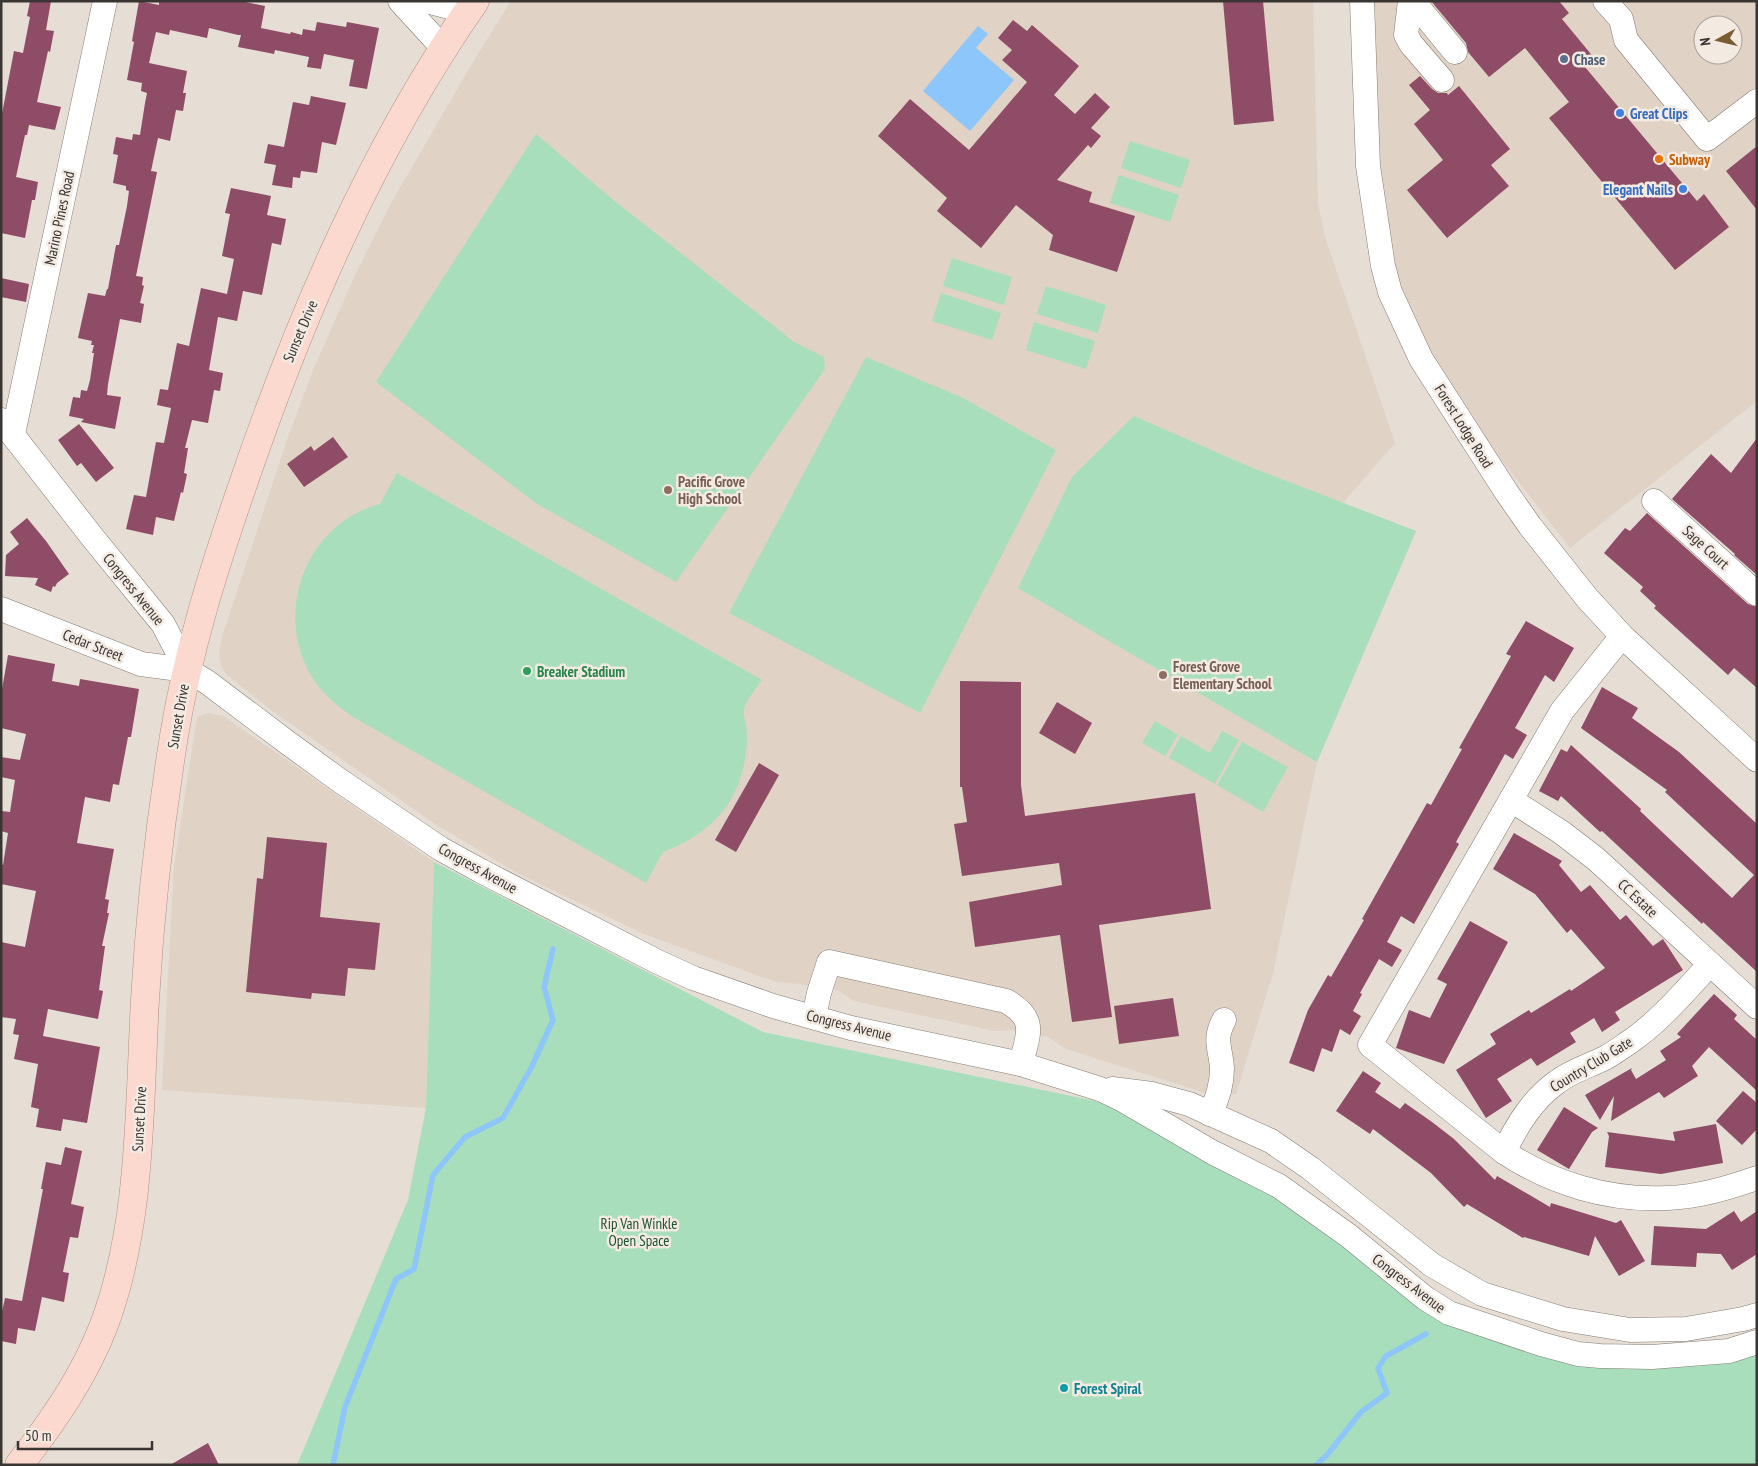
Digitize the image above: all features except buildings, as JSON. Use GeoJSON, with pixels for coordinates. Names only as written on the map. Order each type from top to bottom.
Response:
{"type":"FeatureCollection","features":[{"type":"Feature","properties":{"kind":"main road","name":"Sunset Drive"},"geometry":{"type":"LineString","coordinates":[[19,1465],[54,1419],[74,1387],[104,1324],[121,1265],[131,1209],[138,1150],[146,989],[155,875],[174,732],[187,670],[218,557],[263,425],[293,345],[359,200],[401,119],[443,48],[472,6]]}},
{"type":"Feature","properties":{"kind":"street","name":"Marino Pines Road"},"geometry":{"type":"LineString","coordinates":[[7,427],[105,1]]}},
{"type":"Feature","properties":{"kind":"street"},"geometry":{"type":"LineString","coordinates":[[400,1],[443,48]]}},
{"type":"Feature","properties":{"kind":"street"},"geometry":{"type":"LineString","coordinates":[[426,1],[472,6]]}},
{"type":"Feature","properties":{"kind":"street","name":"Forest Lodge Road"},"geometry":{"type":"LineString","coordinates":[[1362,1],[1368,166],[1383,266],[1390,292],[1421,359],[1507,493],[1530,526],[1587,598],[1622,636],[1757,760]]}},
{"type":"Feature","properties":{"kind":"street"},"geometry":{"type":"LineString","coordinates":[[1412,1],[1406,35],[1411,44],[1442,80]]}},
{"type":"Feature","properties":{"kind":"street"},"geometry":{"type":"LineString","coordinates":[[1412,1],[1455,52]]}},
{"type":"Feature","properties":{"kind":"street"},"geometry":{"type":"LineString","coordinates":[[1605,1],[1621,20],[1626,40],[1707,140],[1757,101]]}},
{"type":"Feature","properties":{"kind":"street"},"geometry":{"type":"LineString","coordinates":[[1414,75],[1413,65],[1417,51]]}},
{"type":"Feature","properties":{"kind":"street","name":"Congress Avenue"},"geometry":{"type":"LineString","coordinates":[[7,427],[163,624],[187,670],[208,682],[339,780],[442,849],[481,871],[693,978],[773,1006],[852,1028],[1021,1064],[1100,1088],[1121,1098],[1212,1152],[1279,1186],[1349,1236],[1425,1298],[1449,1313],[1541,1344],[1578,1354],[1652,1357],[1722,1351],[1757,1342]]}},
{"type":"Feature","properties":{"kind":"street","name":"Sage Court"},"geometry":{"type":"LineString","coordinates":[[1654,501],[1757,594]]}},
{"type":"Feature","properties":{"kind":"street","name":"Cedar Street"},"geometry":{"type":"LineString","coordinates":[[1,609],[141,664],[187,670]]}},
{"type":"Feature","properties":{"kind":"street"},"geometry":{"type":"LineString","coordinates":[[1622,636],[1562,711],[1370,1045],[1504,1152],[1525,1166],[1575,1186],[1605,1194],[1637,1198],[1669,1198],[1702,1194],[1757,1178]]}},
{"type":"Feature","properties":{"kind":"street","name":"CC Estate"},"geometry":{"type":"LineString","coordinates":[[1511,800],[1561,832],[1596,859],[1757,1007]]}},
{"type":"Feature","properties":{"kind":"street"},"geometry":{"type":"LineString","coordinates":[[814,1017],[829,962],[1006,1001],[1019,1008],[1025,1014],[1029,1026],[1021,1064]]}},
{"type":"Feature","properties":{"kind":"street","name":"Country Club Gate"},"geometry":{"type":"LineString","coordinates":[[1504,1152],[1517,1125],[1537,1100],[1557,1082],[1572,1072],[1606,1057],[1656,1022],[1710,964]]}},
{"type":"Feature","properties":{"kind":"street"},"geometry":{"type":"LineString","coordinates":[[1210,1114],[1219,1094],[1222,1070],[1217,1038],[1218,1031],[1224,1020]]}},
{"type":"Feature","properties":{"kind":"street","name":"Congress Avenue"},"geometry":{"type":"LineString","coordinates":[[1100,1088],[1152,1094],[1189,1104],[1271,1141],[1310,1168],[1432,1265],[1482,1294],[1563,1319],[1630,1330],[1686,1329],[1757,1315]]}},
{"type":"Feature","properties":{"kind":"shaded area","name":"Pacific Grove High School"},"geometry":{"type":"Polygon","coordinates":[[[511,1],[1313,1],[1318,203],[1325,237],[1395,443],[1342,504],[1416,531],[1317,762],[1273,973],[1236,1094],[1212,1095],[1066,1049],[1048,1037],[1012,1030],[995,1031],[854,1001],[837,990],[776,982],[644,934],[519,874],[435,824],[271,710],[227,675],[221,666],[219,653],[222,637],[287,440],[314,368],[352,282],[390,205],[473,62],[511,1]]]}},
{"type":"Feature","properties":{"kind":"shaded area"},"geometry":{"type":"Polygon","coordinates":[[[1371,1],[1757,1],[1757,401],[1570,548],[1462,409],[1393,281],[1372,139],[1371,1]]]}},
{"type":"Feature","properties":{"kind":"shaded area"},"geometry":{"type":"Polygon","coordinates":[[[208,713],[223,716],[434,862],[426,1108],[162,1090],[174,867],[197,717],[208,713]]]}},
{"type":"Feature","properties":{"kind":"green space"},"geometry":{"type":"Polygon","coordinates":[[[536,134],[612,199],[794,342],[824,357],[825,369],[676,582],[537,504],[376,382],[536,134]]]}},
{"type":"Feature","properties":{"kind":"green space"},"geometry":{"type":"Polygon","coordinates":[[[1130,141],[1190,160],[1181,188],[1121,168],[1130,141]]]}},
{"type":"Feature","properties":{"kind":"green space"},"geometry":{"type":"Polygon","coordinates":[[[1119,175],[1179,195],[1170,222],[1110,203],[1119,175]]]}},
{"type":"Feature","properties":{"kind":"green space"},"geometry":{"type":"Polygon","coordinates":[[[952,258],[1012,277],[1004,305],[943,286],[952,258]]]}},
{"type":"Feature","properties":{"kind":"green space"},"geometry":{"type":"Polygon","coordinates":[[[1046,286],[1106,305],[1098,333],[1037,314],[1046,286]]]}},
{"type":"Feature","properties":{"kind":"green space"},"geometry":{"type":"Polygon","coordinates":[[[941,293],[1001,313],[992,340],[932,321],[941,293]]]}},
{"type":"Feature","properties":{"kind":"green space"},"geometry":{"type":"Polygon","coordinates":[[[1034,322],[1095,341],[1086,369],[1026,350],[1034,322]]]}},
{"type":"Feature","properties":{"kind":"green space"},"geometry":{"type":"Polygon","coordinates":[[[866,357],[963,398],[1056,450],[920,713],[729,613],[866,357]]]}},
{"type":"Feature","properties":{"kind":"green space"},"geometry":{"type":"Polygon","coordinates":[[[1134,416],[1248,466],[1416,531],[1317,762],[1018,588],[1072,477],[1134,416]]]}},
{"type":"Feature","properties":{"kind":"green space","name":"Breaker Stadium"},"geometry":{"type":"Polygon","coordinates":[[[397,473],[762,680],[745,707],[747,749],[743,770],[729,802],[720,815],[695,836],[663,852],[646,883],[353,717],[333,702],[316,683],[303,658],[296,631],[296,604],[302,577],[314,553],[331,531],[353,515],[380,504],[397,473]]]}},
{"type":"Feature","properties":{"kind":"green space"},"geometry":{"type":"Polygon","coordinates":[[[1155,721],[1178,735],[1165,756],[1142,743],[1155,721]]]}},
{"type":"Feature","properties":{"kind":"green space"},"geometry":{"type":"Polygon","coordinates":[[[1222,731],[1239,740],[1215,784],[1169,758],[1181,736],[1210,753],[1222,731]]]}},
{"type":"Feature","properties":{"kind":"green space"},"geometry":{"type":"Polygon","coordinates":[[[1242,742],[1288,767],[1263,812],[1217,785],[1242,742]]]}},
{"type":"Feature","properties":{"kind":"green space","name":"Rip Van Winkle Open Space"},"geometry":{"type":"Polygon","coordinates":[[[434,862],[763,1032],[1095,1101],[1146,1121],[1212,1152],[1425,1298],[1578,1354],[1757,1342],[1757,1465],[297,1465],[408,1200],[426,1108],[434,862]]]}},
{"type":"Feature","properties":{"kind":"water"},"geometry":{"type":"Polygon","coordinates":[[[978,26],[988,34],[976,48],[1014,80],[970,131],[923,91],[978,26]]]}},
{"type":"Feature","properties":{"kind":"waterway"},"geometry":{"type":"LineString","coordinates":[[333,1465],[345,1407],[396,1279],[414,1269],[433,1175],[465,1137],[503,1118],[532,1066],[553,1020],[544,987],[553,949]]}},
{"type":"Feature","properties":{"kind":"waterway"},"geometry":{"type":"LineString","coordinates":[[1316,1465],[1327,1455],[1361,1412],[1387,1393],[1378,1368],[1386,1356],[1426,1334]]}},
{"type":"Feature","properties":{"kind":"place","name":"Chase"},"geometry":{"type":"Point","coordinates":[1564,59]}},
{"type":"Feature","properties":{"kind":"place","name":"Great Clips"},"geometry":{"type":"Point","coordinates":[1620,113]}},
{"type":"Feature","properties":{"kind":"place","name":"Subway"},"geometry":{"type":"Point","coordinates":[1659,159]}},
{"type":"Feature","properties":{"kind":"place","name":"Elegant Nails"},"geometry":{"type":"Point","coordinates":[1683,189]}},
{"type":"Feature","properties":{"kind":"place","name":"Pacific Grove High School"},"geometry":{"type":"Point","coordinates":[668,490]}},
{"type":"Feature","properties":{"kind":"place","name":"Breaker Stadium"},"geometry":{"type":"Point","coordinates":[527,671]}},
{"type":"Feature","properties":{"kind":"place","name":"Forest Grove Elementary School"},"geometry":{"type":"Point","coordinates":[1163,675]}},
{"type":"Feature","properties":{"kind":"place","name":"Forest Spiral"},"geometry":{"type":"Point","coordinates":[1064,1388]}}]}
